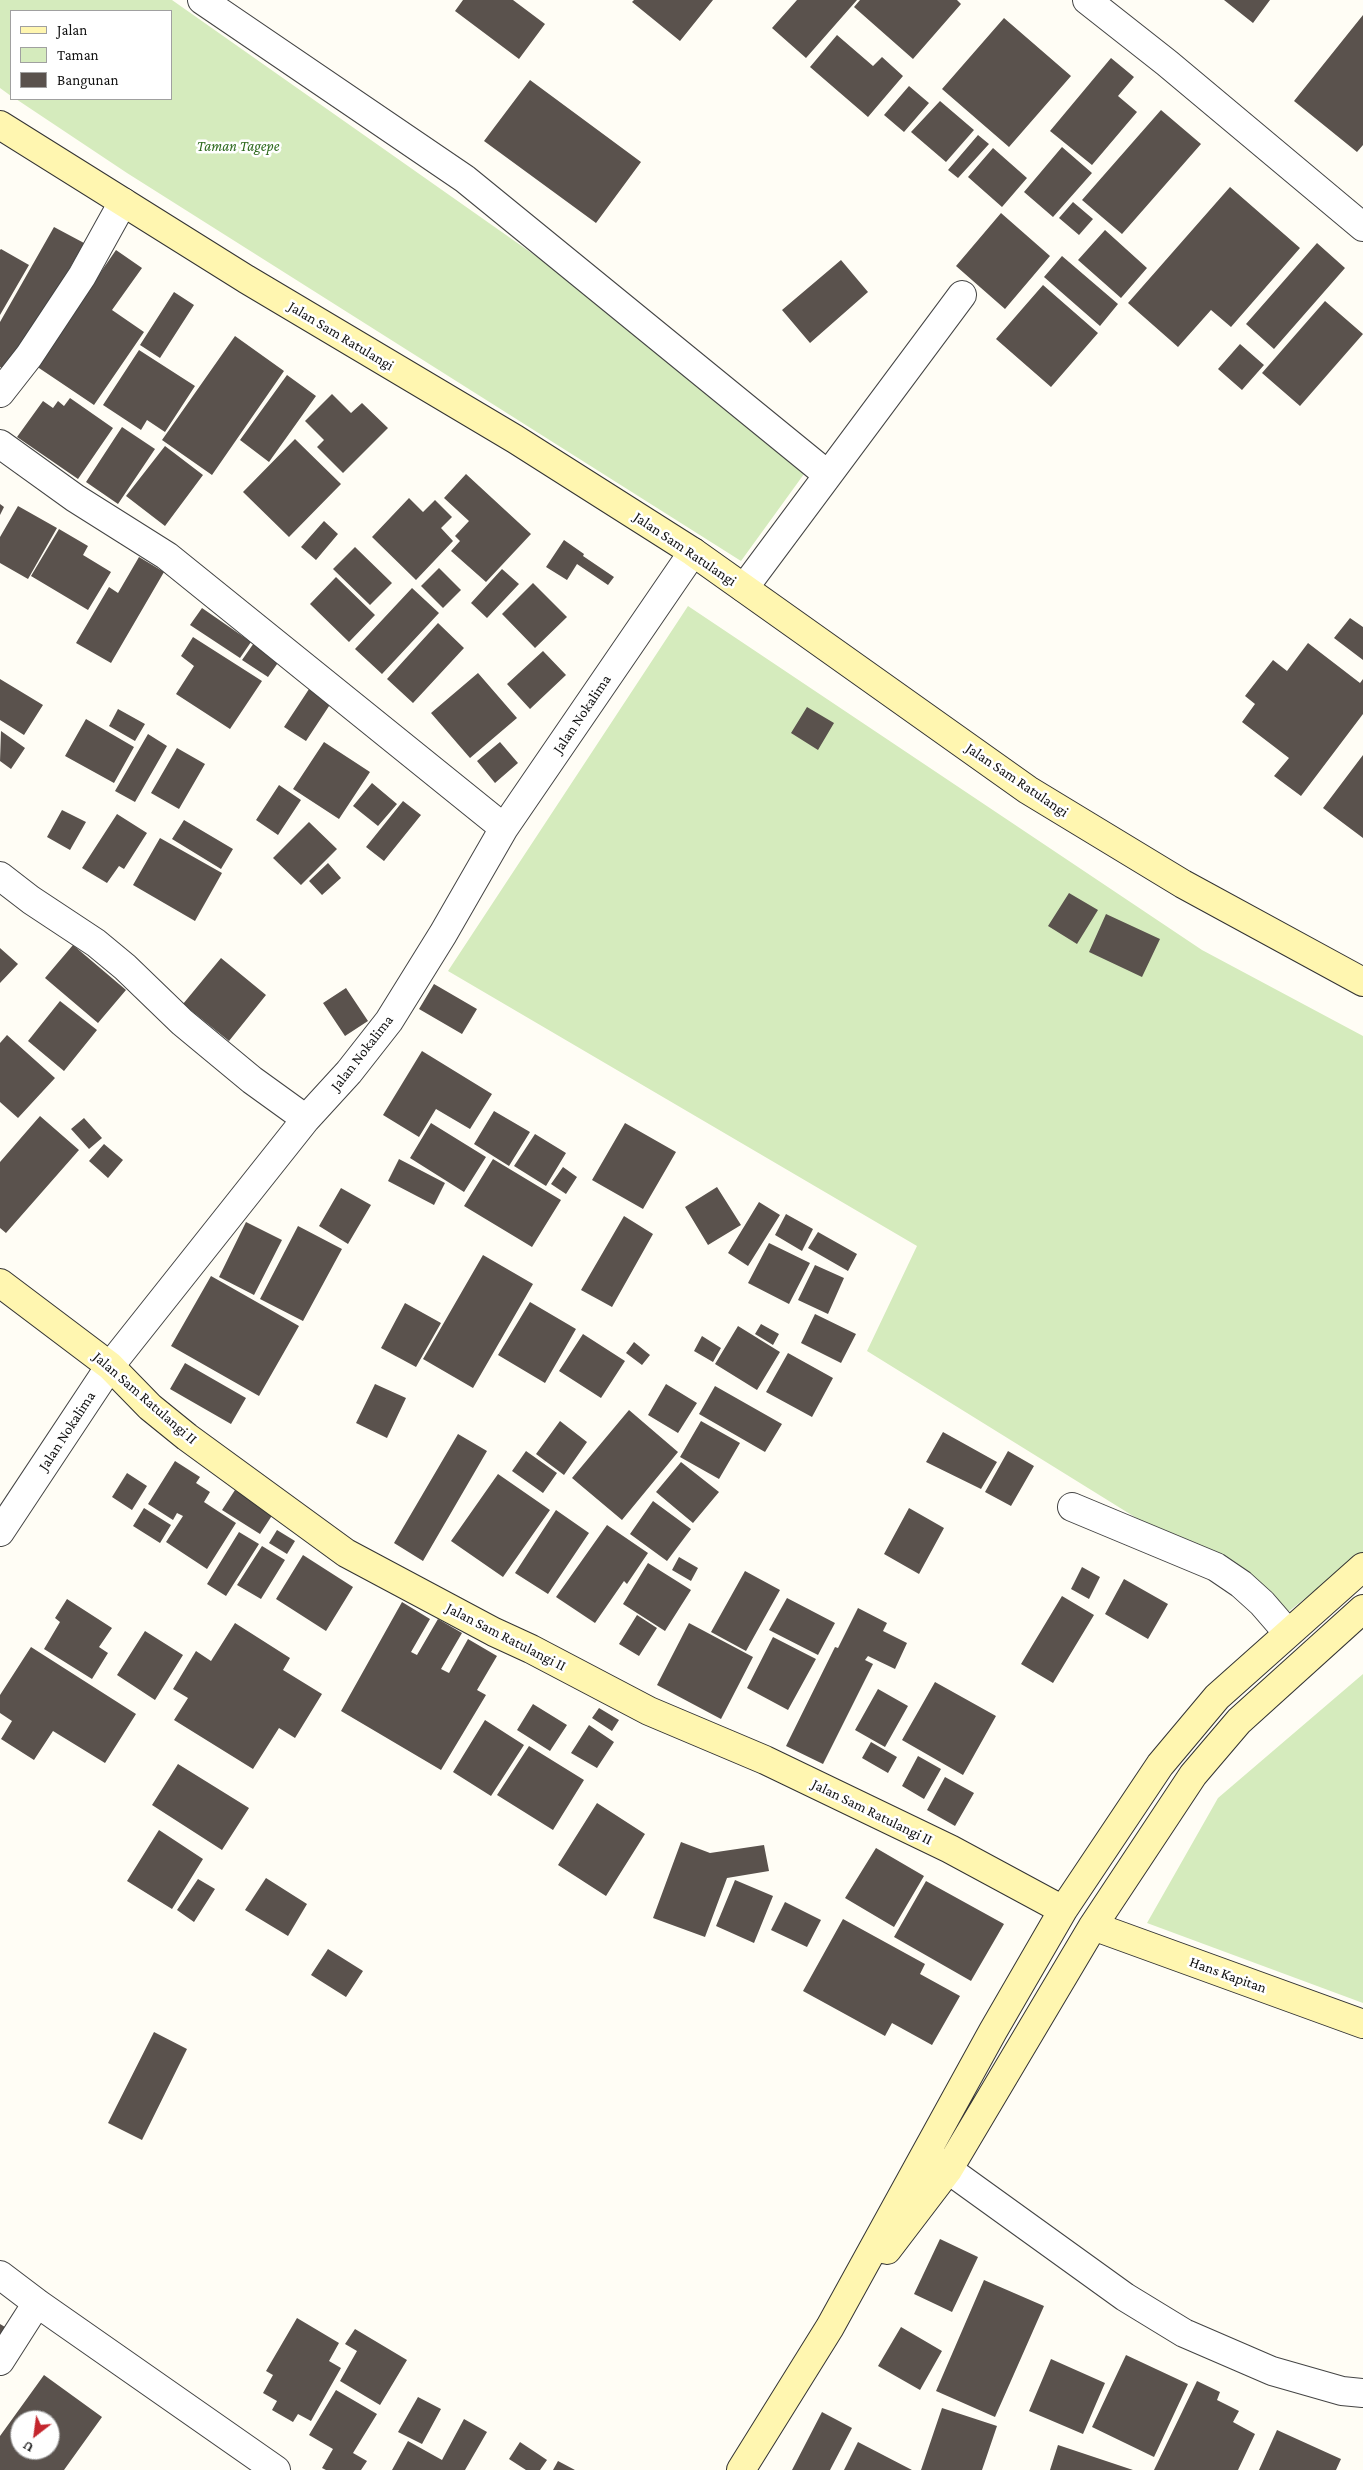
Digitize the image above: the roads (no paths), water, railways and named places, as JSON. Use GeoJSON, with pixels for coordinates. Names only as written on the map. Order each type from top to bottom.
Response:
{"type":"FeatureCollection","features":[{"type":"Feature","properties":{"kind":"main road","name":"Jalan Sam Ratulangi"},"geometry":{"type":"LineString","coordinates":[[0,125],[246,280],[515,439],[693,552],[1028,790],[1183,884],[1363,982]]}},
{"type":"Feature","properties":{"kind":"main road","name":"Jalan Sam Ratulangi II"},"geometry":{"type":"LineString","coordinates":[[0,1282],[110,1366],[150,1407],[187,1437],[354,1557],[494,1632],[531,1649],[649,1711],[782,1769],[950,1849],[1064,1910]]}},
{"type":"Feature","properties":{"kind":"main road"},"geometry":{"type":"LineString","coordinates":[[741,2470],[830,2327],[925,2153],[1064,1910],[1160,1765],[1216,1697],[1363,1567]]}},
{"type":"Feature","properties":{"kind":"main road"},"geometry":{"type":"LineString","coordinates":[[830,2327],[948,2170],[1093,1926],[1192,1775],[1239,1721],[1363,1609]]}},
{"type":"Feature","properties":{"kind":"main road","name":"Hans Kapitan"},"geometry":{"type":"LineString","coordinates":[[1093,1926],[1363,2024]]}},
{"type":"Feature","properties":{"kind":"street"},"geometry":{"type":"LineString","coordinates":[[202,0],[465,179],[828,475]]}},
{"type":"Feature","properties":{"kind":"street"},"geometry":{"type":"LineString","coordinates":[[1087,0],[1167,63],[1363,227]]}},
{"type":"Feature","properties":{"kind":"street"},"geometry":{"type":"LineString","coordinates":[[0,393],[29,356],[82,276],[123,202]]}},
{"type":"Feature","properties":{"kind":"street"},"geometry":{"type":"LineString","coordinates":[[744,588],[962,295]]}},
{"type":"Feature","properties":{"kind":"street"},"geometry":{"type":"LineString","coordinates":[[0,444],[75,498],[167,556],[504,828]]}},
{"type":"Feature","properties":{"kind":"street","name":"Jalan Nokalima"},"geometry":{"type":"LineString","coordinates":[[0,1532],[110,1366],[306,1119],[349,1072],[389,1021],[504,828],[693,552]]}},
{"type":"Feature","properties":{"kind":"street"},"geometry":{"type":"LineString","coordinates":[[0,876],[31,900],[96,943],[182,1022],[252,1080],[306,1119]]}},
{"type":"Feature","properties":{"kind":"street"},"geometry":{"type":"LineString","coordinates":[[1072,1508],[1216,1567],[1241,1584],[1288,1633]]}},
{"type":"Feature","properties":{"kind":"street"},"geometry":{"type":"LineString","coordinates":[[925,2153],[1125,2297],[1184,2333],[1272,2371],[1342,2391],[1363,2393]]}},
{"type":"Feature","properties":{"kind":"street"},"geometry":{"type":"LineString","coordinates":[[0,2274],[37,2303],[276,2470]]}},
{"type":"Feature","properties":{"kind":"street"},"geometry":{"type":"LineString","coordinates":[[0,2361],[37,2303]]}},
{"type":"Feature","properties":{"kind":"park label","name":"Taman Tagepe"},"geometry":{"type":"Point","coordinates":[238,146]}}]}
